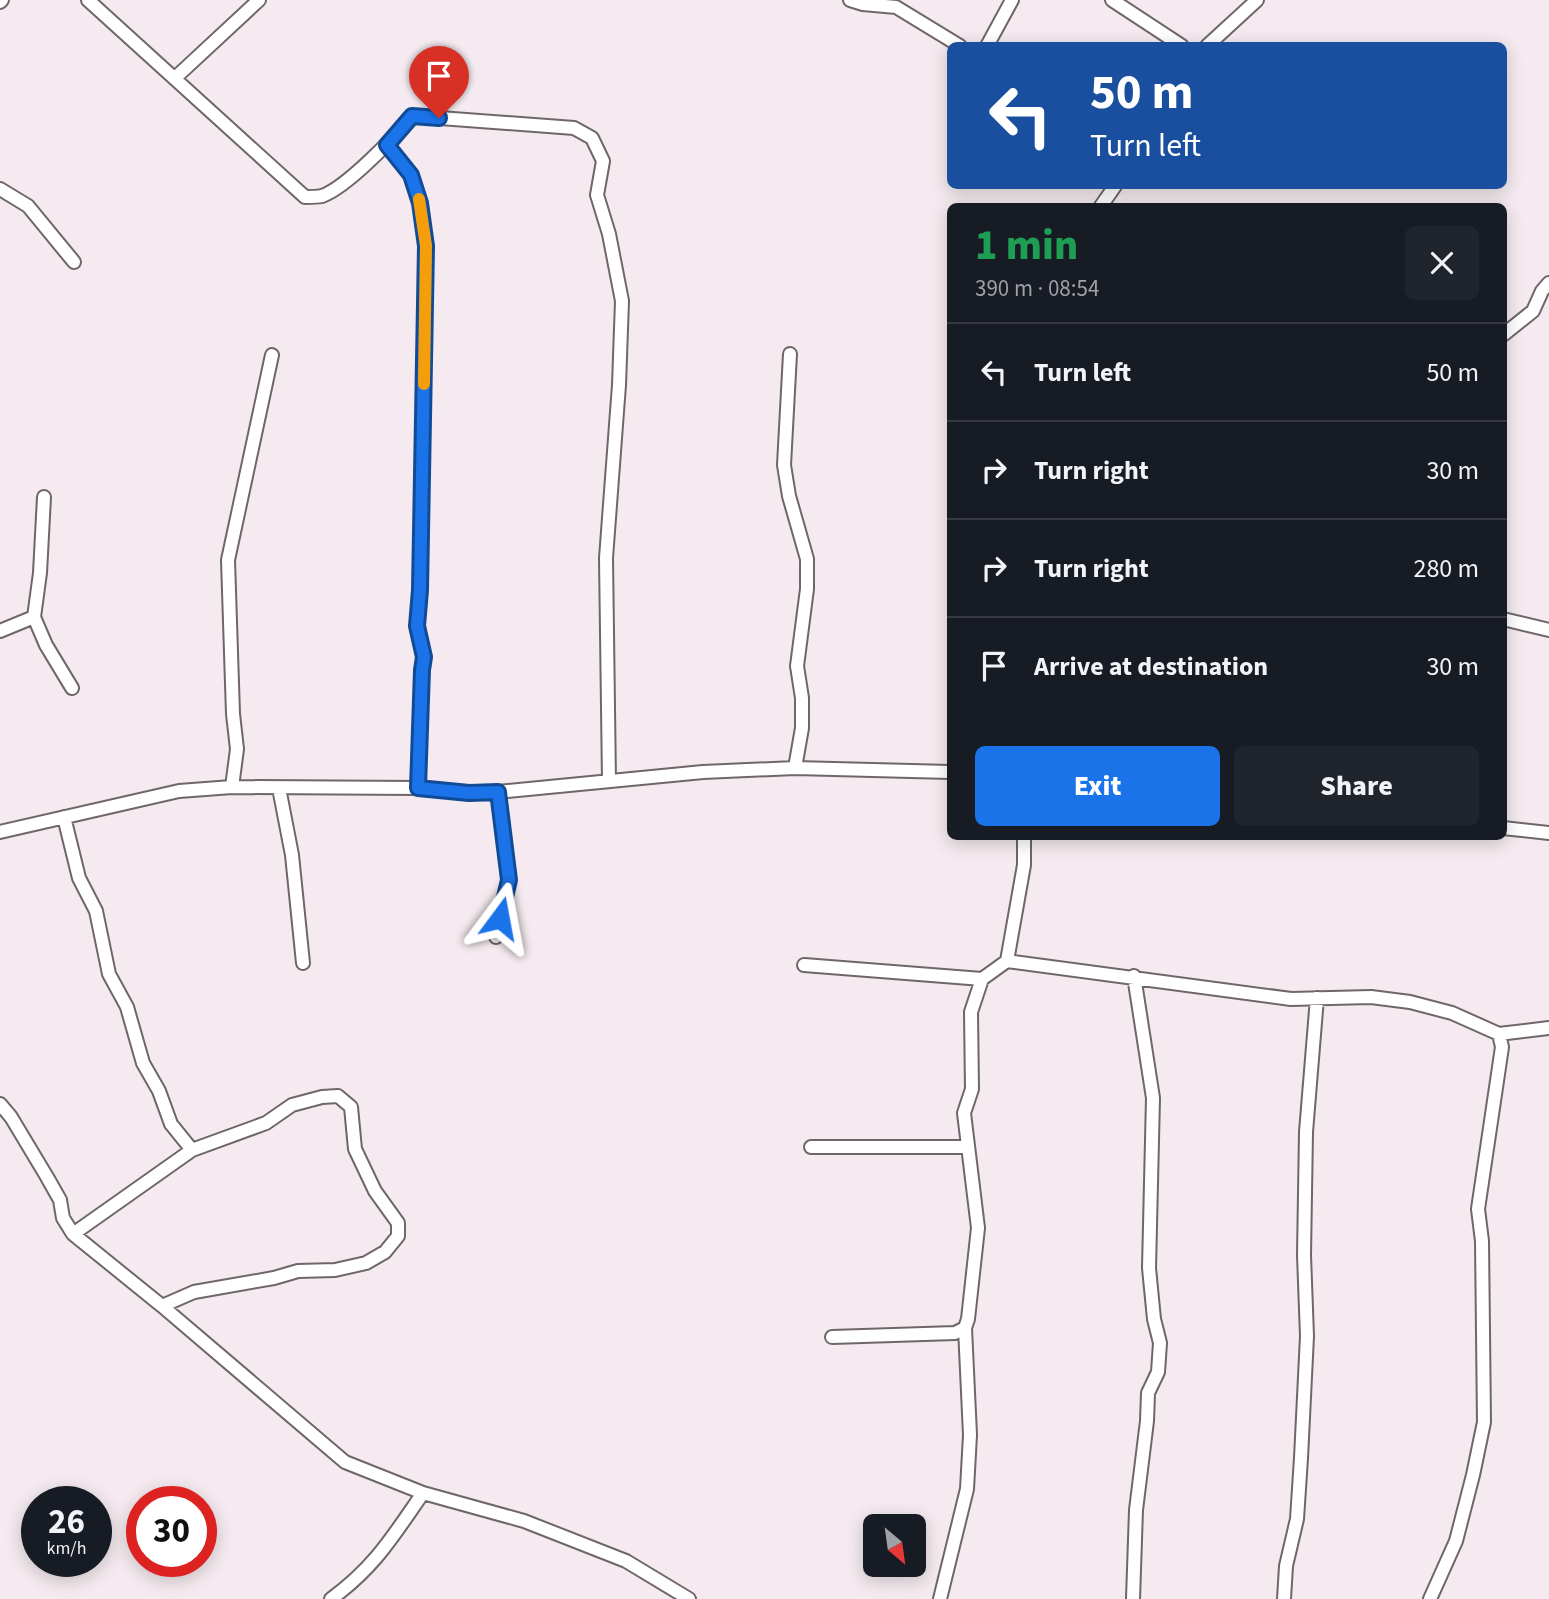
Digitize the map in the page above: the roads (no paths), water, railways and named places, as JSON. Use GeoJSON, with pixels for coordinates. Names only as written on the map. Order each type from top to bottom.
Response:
{"type":"FeatureCollection","features":[{"type":"Feature","properties":{"kind":"street"},"geometry":{"type":"LineString","coordinates":[[88,0],[305,197],[321,196],[337,187],[387,145],[412,116],[574,128],[592,138],[603,160],[597,195],[609,234],[622,301],[619,384],[606,558],[609,781]]}},
{"type":"Feature","properties":{"kind":"street"},"geometry":{"type":"LineString","coordinates":[[175,78],[259,0]]}},
{"type":"Feature","properties":{"kind":"street"},"geometry":{"type":"LineString","coordinates":[[850,0],[896,7],[953,42]]}},
{"type":"Feature","properties":{"kind":"street"},"geometry":{"type":"LineString","coordinates":[[989,42],[1012,0]]}},
{"type":"Feature","properties":{"kind":"street"},"geometry":{"type":"LineString","coordinates":[[1112,0],[1176,42]]}},
{"type":"Feature","properties":{"kind":"street"},"geometry":{"type":"LineString","coordinates":[[1211,42],[1256,0]]}},
{"type":"Feature","properties":{"kind":"street"},"geometry":{"type":"LineString","coordinates":[[387,145],[411,175],[420,203],[426,246],[420,590],[417,626],[424,657],[418,788]]}},
{"type":"Feature","properties":{"kind":"street"},"geometry":{"type":"LineString","coordinates":[[0,189],[28,206],[74,262]]}},
{"type":"Feature","properties":{"kind":"street"},"geometry":{"type":"LineString","coordinates":[[1507,332],[1533,311],[1542,291],[1549,283]]}},
{"type":"Feature","properties":{"kind":"street"},"geometry":{"type":"LineString","coordinates":[[789,354],[784,465],[789,496],[807,559],[807,589],[797,666],[802,698],[802,728],[795,768]]}},
{"type":"Feature","properties":{"kind":"street"},"geometry":{"type":"LineString","coordinates":[[232,787],[237,748],[233,714],[228,560],[272,355]]}},
{"type":"Feature","properties":{"kind":"street"},"geometry":{"type":"LineString","coordinates":[[44,498],[40,573],[34,617],[46,645],[72,688]]}},
{"type":"Feature","properties":{"kind":"street"},"geometry":{"type":"LineString","coordinates":[[0,631],[34,617]]}},
{"type":"Feature","properties":{"kind":"street"},"geometry":{"type":"LineString","coordinates":[[1507,620],[1549,630]]}},
{"type":"Feature","properties":{"kind":"street"},"geometry":{"type":"LineString","coordinates":[[0,832],[179,791],[232,787],[418,788],[469,793],[704,772],[795,768],[947,772]]}},
{"type":"Feature","properties":{"kind":"street"},"geometry":{"type":"LineString","coordinates":[[279,788],[292,855],[303,963]]}},
{"type":"Feature","properties":{"kind":"street"},"geometry":{"type":"LineString","coordinates":[[496,937],[509,880],[498,792]]}},
{"type":"Feature","properties":{"kind":"street"},"geometry":{"type":"LineString","coordinates":[[64,817],[79,878],[96,911],[109,974],[127,1007],[143,1063],[159,1091],[171,1124],[192,1150]]}},
{"type":"Feature","properties":{"kind":"street"},"geometry":{"type":"LineString","coordinates":[[1507,828],[1549,833]]}},
{"type":"Feature","properties":{"kind":"street"},"geometry":{"type":"LineString","coordinates":[[1007,961],[1024,865],[1024,840]]}},
{"type":"Feature","properties":{"kind":"street"},"geometry":{"type":"LineString","coordinates":[[940,1599],[967,1489],[970,1435],[965,1328],[978,1228],[964,1113],[972,1089],[971,1012],[982,979],[1007,961],[1291,999],[1371,997],[1410,1002],[1452,1013],[1499,1034],[1549,1028]]}},
{"type":"Feature","properties":{"kind":"street"},"geometry":{"type":"LineString","coordinates":[[804,965],[982,979]]}},
{"type":"Feature","properties":{"kind":"street"},"geometry":{"type":"LineString","coordinates":[[1133,1599],[1136,1510],[1148,1393],[1158,1372],[1160,1343],[1154,1318],[1149,1268],[1153,1098],[1134,976]]}},
{"type":"Feature","properties":{"kind":"street"},"geometry":{"type":"LineString","coordinates":[[1284,1599],[1286,1566],[1297,1519],[1303,1417],[1307,1336],[1304,1255],[1306,1132],[1317,998]]}},
{"type":"Feature","properties":{"kind":"street"},"geometry":{"type":"LineString","coordinates":[[1430,1599],[1456,1541],[1477,1462],[1484,1422],[1482,1241],[1478,1209],[1502,1047],[1499,1034]]}},
{"type":"Feature","properties":{"kind":"street"},"geometry":{"type":"LineString","coordinates":[[73,1234],[192,1150],[266,1123],[292,1105],[338,1096],[351,1107],[355,1149],[375,1191],[398,1223],[398,1236],[385,1252],[366,1263],[335,1270],[298,1271],[274,1278],[194,1292],[162,1306]]}},
{"type":"Feature","properties":{"kind":"street"},"geometry":{"type":"LineString","coordinates":[[0,1104],[11,1117],[60,1200],[63,1218],[73,1234],[345,1462],[423,1493],[524,1521],[601,1551],[626,1561],[689,1599]]}},
{"type":"Feature","properties":{"kind":"street"},"geometry":{"type":"LineString","coordinates":[[811,1147],[967,1147]]}},
{"type":"Feature","properties":{"kind":"street"},"geometry":{"type":"LineString","coordinates":[[832,1337],[955,1333],[965,1328]]}},
{"type":"Feature","properties":{"kind":"street"},"geometry":{"type":"LineString","coordinates":[[331,1599],[353,1583],[379,1557],[423,1493]]}}]}
